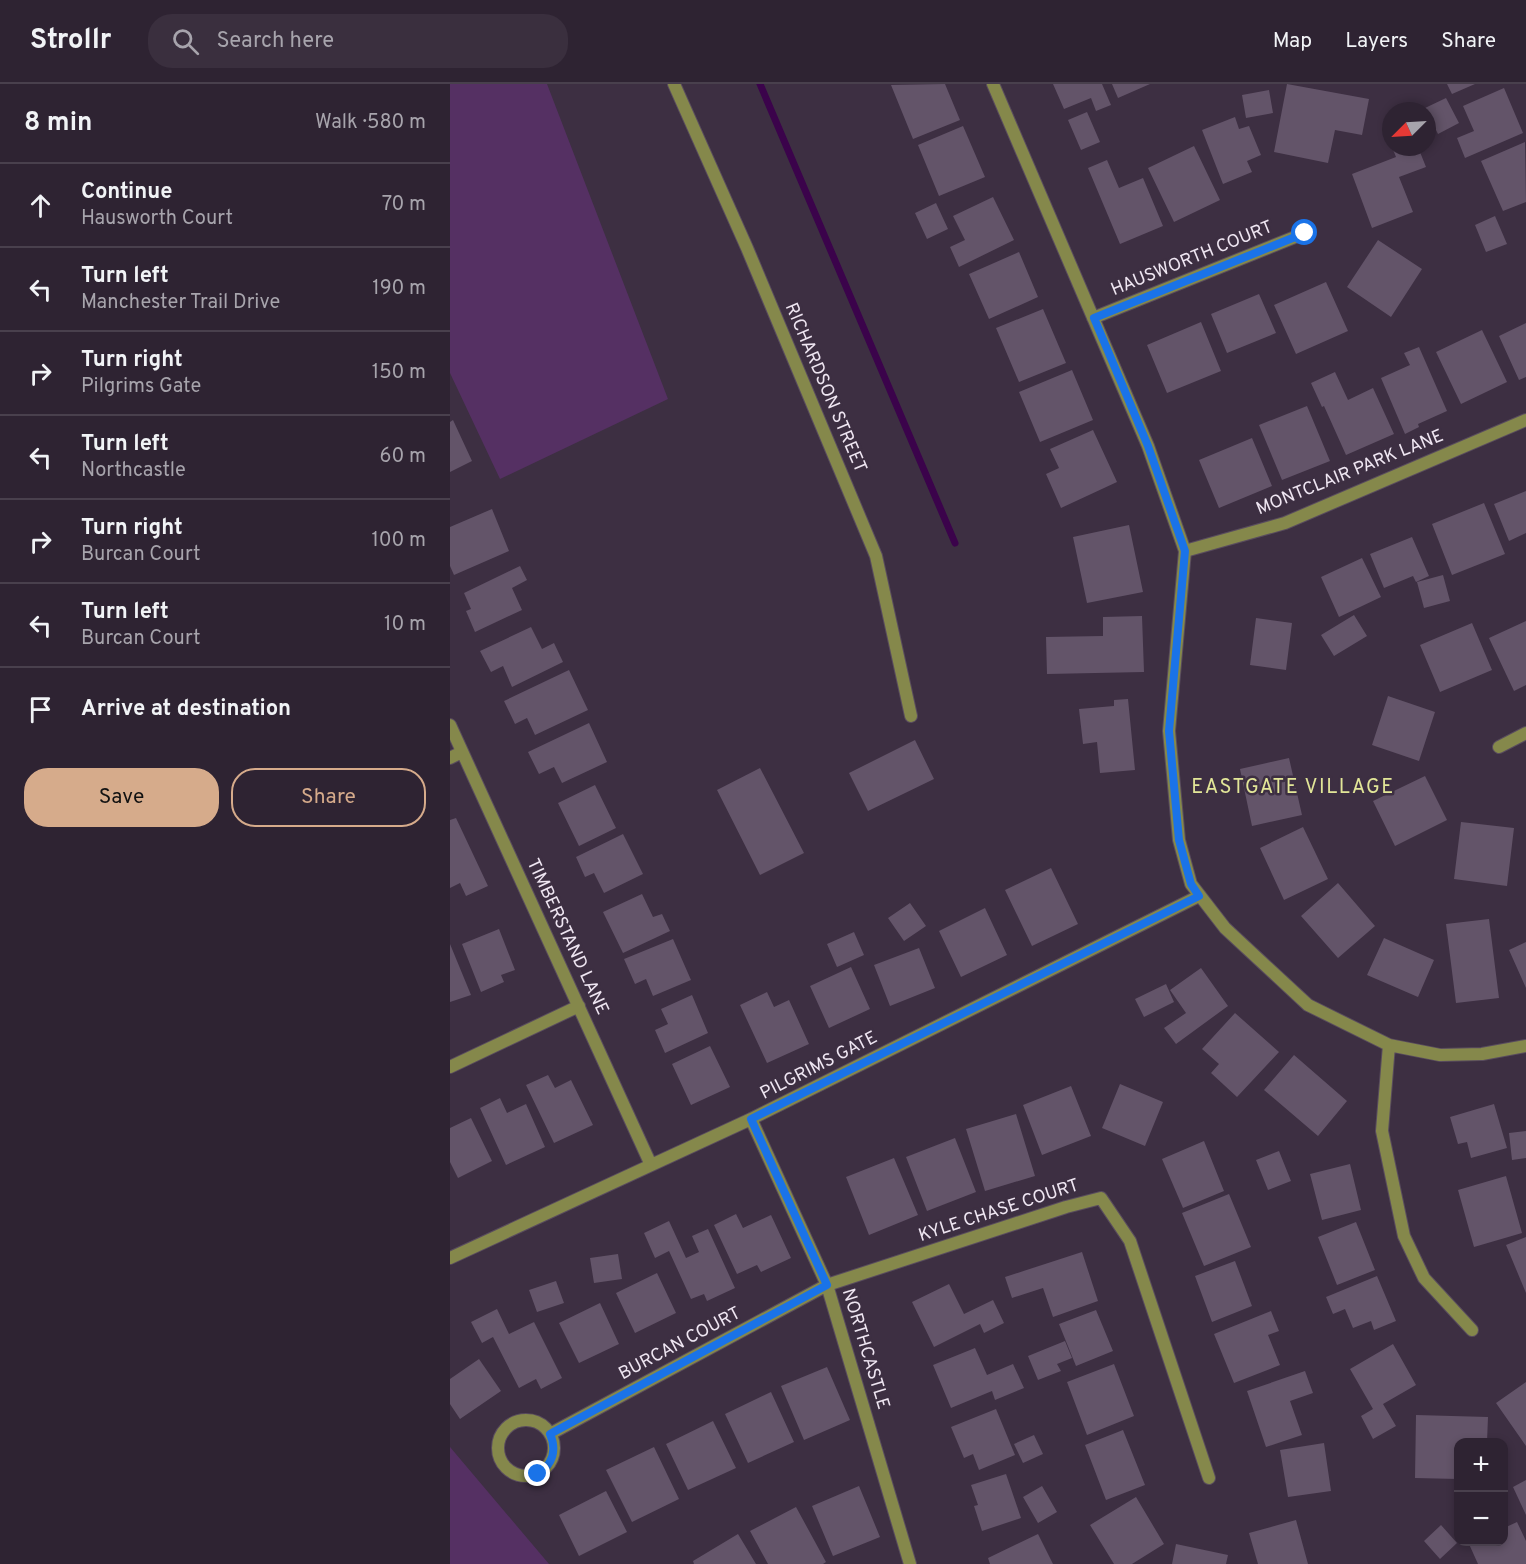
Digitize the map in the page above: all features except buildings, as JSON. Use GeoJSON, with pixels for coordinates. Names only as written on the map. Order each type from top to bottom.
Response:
{"type":"FeatureCollection","features":[{"type":"Feature","properties":{"kind":"street","name":"RICHARDSON STREET"},"geometry":{"type":"LineString","coordinates":[[674,84],[747,248],[876,556],[911,716]]}},
{"type":"Feature","properties":{"kind":"street"},"geometry":{"type":"LineString","coordinates":[[993,84],[1148,446],[1185,551],[1169,731],[1179,840],[1191,884],[1225,928],[1308,1005],[1389,1045],[1440,1055],[1482,1054],[1526,1046]]}},
{"type":"Feature","properties":{"kind":"street","name":"HAUSWORTH COURT"},"geometry":{"type":"LineString","coordinates":[[1094,318],[1305,233]]}},
{"type":"Feature","properties":{"kind":"street","name":"MONTCLAIR PARK LANE"},"geometry":{"type":"LineString","coordinates":[[1185,551],[1285,523],[1526,420]]}},
{"type":"Feature","properties":{"kind":"street","name":"TIMBERSTAND LANE"},"geometry":{"type":"LineString","coordinates":[[450,725],[651,1165]]}},
{"type":"Feature","properties":{"kind":"street"},"geometry":{"type":"LineString","coordinates":[[1499,747],[1526,733]]}},
{"type":"Feature","properties":{"kind":"street"},"geometry":{"type":"LineString","coordinates":[[450,758],[462,752]]}},
{"type":"Feature","properties":{"kind":"street","name":"PILGRIMS GATE"},"geometry":{"type":"LineString","coordinates":[[450,1258],[751,1119],[1199,896]]}},
{"type":"Feature","properties":{"kind":"street"},"geometry":{"type":"LineString","coordinates":[[450,1067],[579,1006]]}},
{"type":"Feature","properties":{"kind":"street"},"geometry":{"type":"LineString","coordinates":[[1389,1045],[1382,1131],[1404,1236],[1424,1278],[1472,1330]]}},
{"type":"Feature","properties":{"kind":"street","name":"NORTHCASTLE"},"geometry":{"type":"LineString","coordinates":[[751,1119],[827,1285],[910,1564]]}},
{"type":"Feature","properties":{"kind":"street","name":"KYLE CHASE COURT"},"geometry":{"type":"LineString","coordinates":[[827,1285],[1066,1207],[1101,1198],[1130,1241],[1209,1478]]}},
{"type":"Feature","properties":{"kind":"street","name":"BURCAN COURT"},"geometry":{"type":"LineString","coordinates":[[550,1434],[827,1285]]}},
{"type":"Feature","properties":{"kind":"street"},"geometry":{"type":"LineString","coordinates":[[527,1420],[536,1422],[550,1434],[554,1443],[554,1452],[552,1461],[546,1469],[530,1477],[511,1473],[504,1467],[500,1458],[499,1440],[503,1431],[510,1425],[527,1420]]}},
{"type":"Feature","properties":{"kind":"shaded area"},"geometry":{"type":"Polygon","coordinates":[[[450,84],[547,84],[668,399],[500,479],[450,373],[450,84]]]}},
{"type":"Feature","properties":{"kind":"shaded area"},"geometry":{"type":"Polygon","coordinates":[[[450,1447],[549,1564],[450,1564],[450,1447]]]}},
{"type":"Feature","properties":{"kind":"waterway"},"geometry":{"type":"LineString","coordinates":[[760,84],[955,543]]}},
{"type":"Feature","properties":{"kind":"district","name":"EASTGATE VILLAGE"},"geometry":{"type":"Point","coordinates":[1293,788]}},
{"type":"Feature","properties":{"kind":"route"},"geometry":{"type":"LineString","coordinates":[[538,1474],[552,1461],[554,1443],[550,1434],[827,1285],[751,1119],[1199,896],[1191,884],[1179,840],[1169,731],[1185,551],[1148,446],[1094,318],[1305,233]]}}]}
